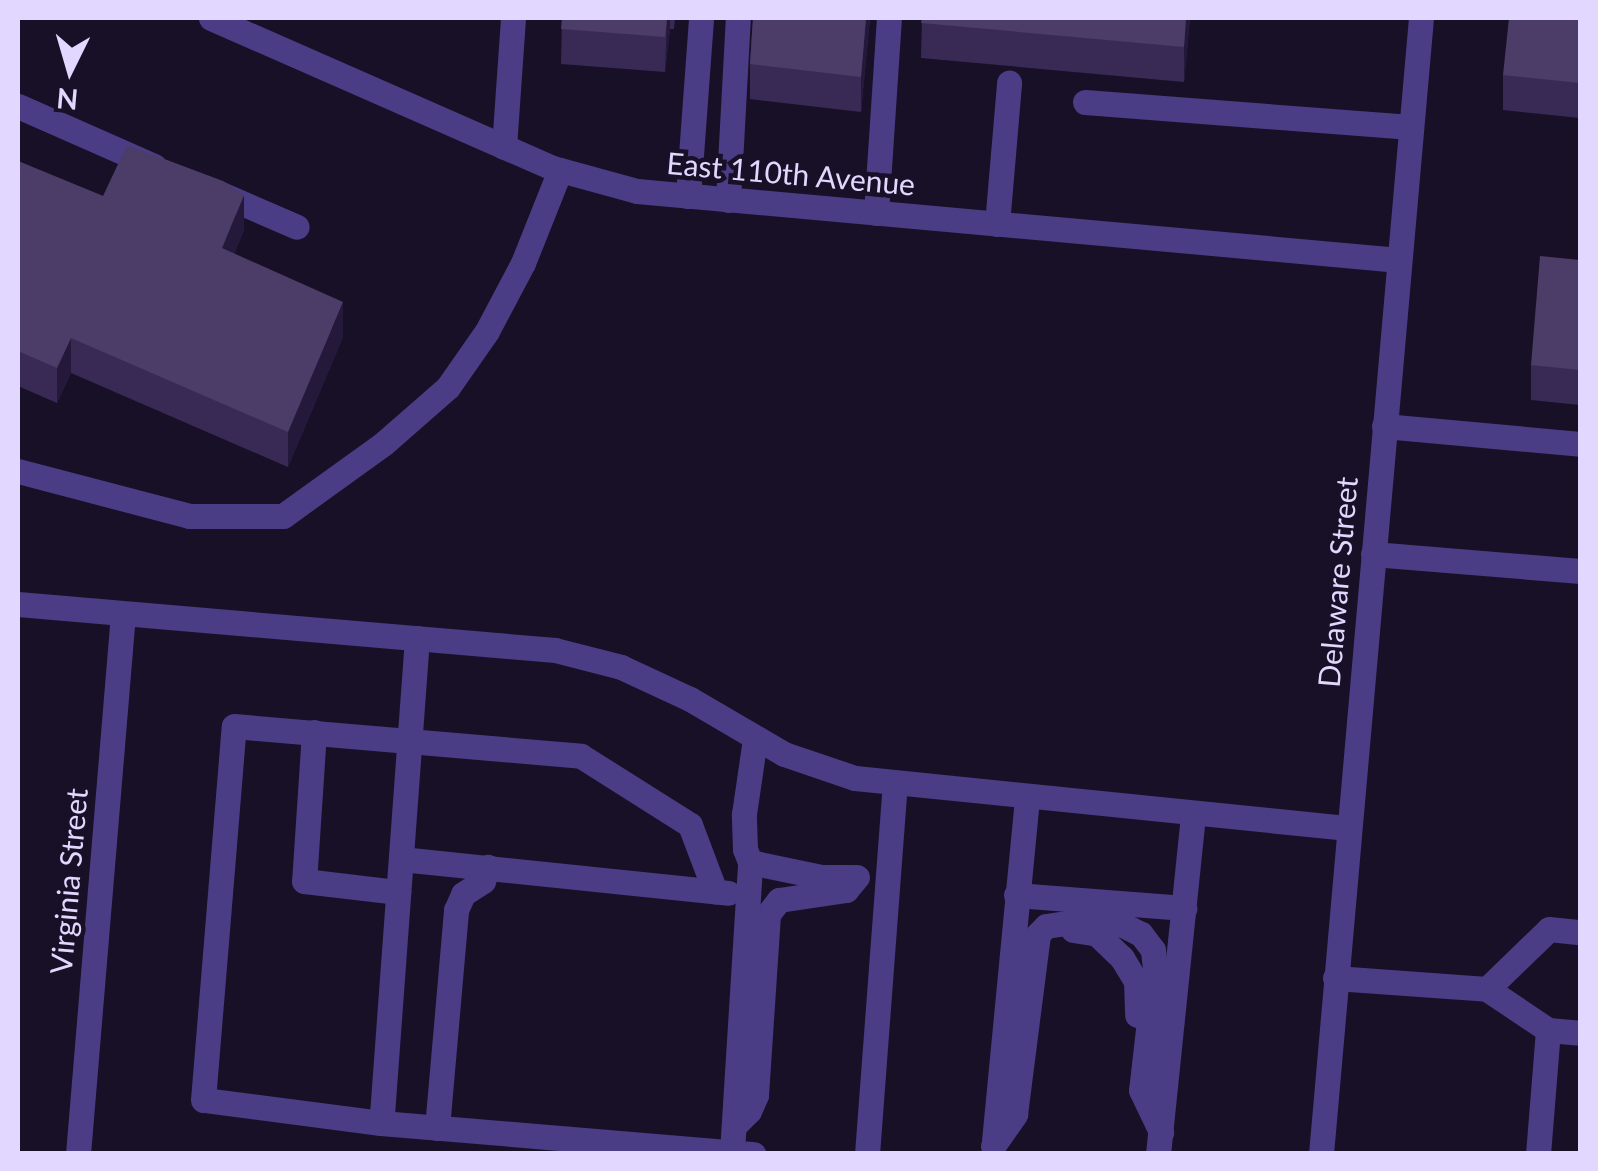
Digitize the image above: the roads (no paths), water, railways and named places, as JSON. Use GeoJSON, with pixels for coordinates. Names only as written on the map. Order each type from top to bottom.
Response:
{"type":"FeatureCollection","features":[{"type":"Feature","properties":{"kind":"street","name":"East 110th Avenue"},"geometry":{"type":"LineString","coordinates":[[211,18],[560,170],[637,191],[1399,260]]}},
{"type":"Feature","properties":{"kind":"street"},"geometry":{"type":"LineString","coordinates":[[504,146],[514,18]]}},
{"type":"Feature","properties":{"kind":"street"},"geometry":{"type":"LineString","coordinates":[[688,196],[701,18]]}},
{"type":"Feature","properties":{"kind":"street"},"geometry":{"type":"LineString","coordinates":[[728,200],[738,18]]}},
{"type":"Feature","properties":{"kind":"street"},"geometry":{"type":"LineString","coordinates":[[876,213],[889,18]]}},
{"type":"Feature","properties":{"kind":"street","name":"Delaware Street"},"geometry":{"type":"LineString","coordinates":[[1321,1154],[1421,18]]}},
{"type":"Feature","properties":{"kind":"street"},"geometry":{"type":"LineString","coordinates":[[996,224],[1009,83]]}},
{"type":"Feature","properties":{"kind":"street"},"geometry":{"type":"LineString","coordinates":[[1085,102],[1411,127]]}},
{"type":"Feature","properties":{"kind":"street"},"geometry":{"type":"LineString","coordinates":[[18,106],[296,228]]}},
{"type":"Feature","properties":{"kind":"street"},"geometry":{"type":"LineString","coordinates":[[18,471],[190,516],[283,516],[369,455],[448,388],[487,331],[523,263],[560,170]]}},
{"type":"Feature","properties":{"kind":"street"},"geometry":{"type":"LineString","coordinates":[[1384,426],[1580,444]]}},
{"type":"Feature","properties":{"kind":"street"},"geometry":{"type":"LineString","coordinates":[[1372,554],[1580,572]]}},
{"type":"Feature","properties":{"kind":"street"},"geometry":{"type":"LineString","coordinates":[[18,604],[555,650],[620,667],[690,700],[755,739],[821,769],[895,783],[1027,798],[1348,828]]}},
{"type":"Feature","properties":{"kind":"street","name":"Virginia Street"},"geometry":{"type":"LineString","coordinates":[[78,1154],[123,614]]}},
{"type":"Feature","properties":{"kind":"street"},"geometry":{"type":"LineString","coordinates":[[380,1123],[418,638]]}},
{"type":"Feature","properties":{"kind":"street"},"geometry":{"type":"LineString","coordinates":[[715,891],[690,825],[582,756],[234,726],[203,1100],[437,1128],[740,1144]]}},
{"type":"Feature","properties":{"kind":"street"},"geometry":{"type":"LineString","coordinates":[[314,732],[304,882],[398,892]]}},
{"type":"Feature","properties":{"kind":"street"},"geometry":{"type":"LineString","coordinates":[[740,1144],[750,862],[745,849],[744,814],[755,739]]}},
{"type":"Feature","properties":{"kind":"street"},"geometry":{"type":"LineString","coordinates":[[867,1154],[895,783]]}},
{"type":"Feature","properties":{"kind":"street"},"geometry":{"type":"LineString","coordinates":[[993,1150],[1027,798]]}},
{"type":"Feature","properties":{"kind":"street"},"geometry":{"type":"LineString","coordinates":[[1159,1143],[1193,816]]}},
{"type":"Feature","properties":{"kind":"street"},"geometry":{"type":"LineString","coordinates":[[401,858],[748,896]]}},
{"type":"Feature","properties":{"kind":"street"},"geometry":{"type":"LineString","coordinates":[[750,862],[822,877],[857,878],[889,867]]}},
{"type":"Feature","properties":{"kind":"street"},"geometry":{"type":"LineString","coordinates":[[437,1128],[456,910],[463,894],[483,880],[488,867]]}},
{"type":"Feature","properties":{"kind":"street"},"geometry":{"type":"LineString","coordinates":[[740,1144],[756,1095],[768,914],[779,900],[846,890],[857,878]]}},
{"type":"Feature","properties":{"kind":"street"},"geometry":{"type":"LineString","coordinates":[[1016,895],[1184,908]]}},
{"type":"Feature","properties":{"kind":"street"},"geometry":{"type":"LineString","coordinates":[[993,1150],[1015,1114],[1032,955],[1038,934],[1046,926],[1086,920],[1121,924],[1141,934],[1153,950],[1156,968],[1140,1090],[1159,1143]]}},
{"type":"Feature","properties":{"kind":"street"},"geometry":{"type":"LineString","coordinates":[[1488,989],[1549,929],[1580,932]]}},
{"type":"Feature","properties":{"kind":"street"},"geometry":{"type":"LineString","coordinates":[[1335,978],[1488,989],[1548,1030],[1580,1032]]}},
{"type":"Feature","properties":{"kind":"street"},"geometry":{"type":"LineString","coordinates":[[1538,1154],[1548,1030]]}}]}
